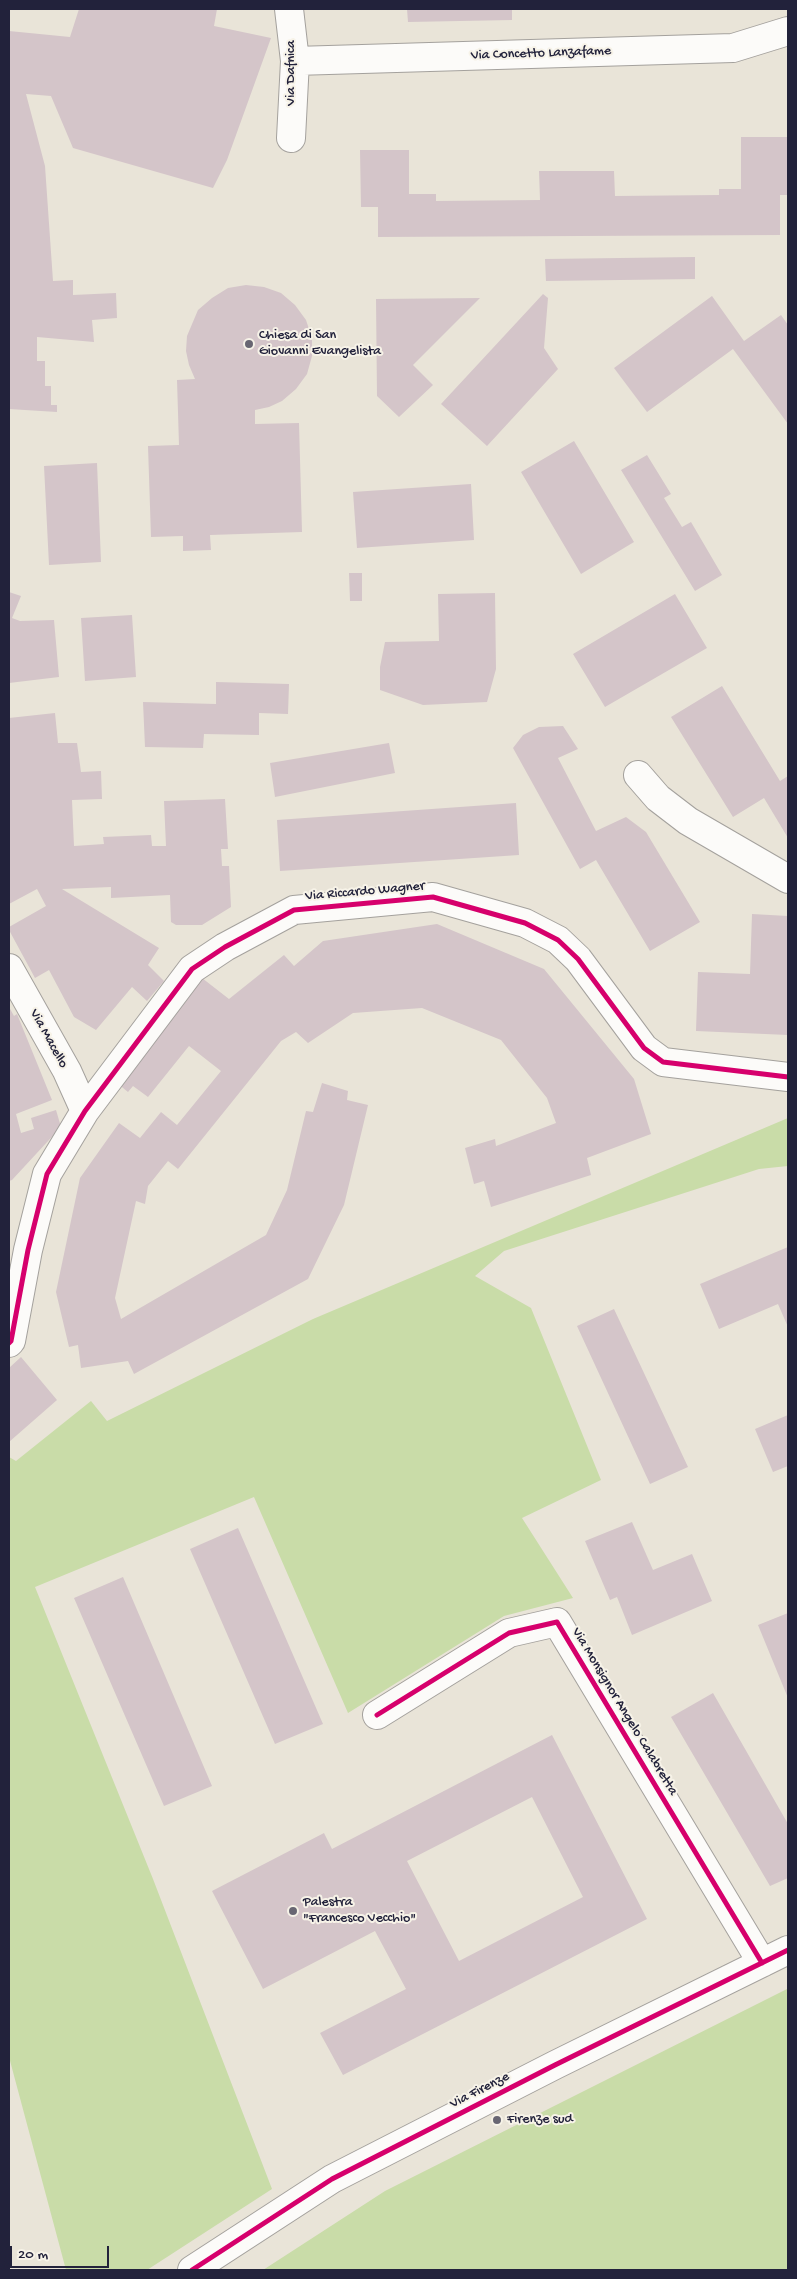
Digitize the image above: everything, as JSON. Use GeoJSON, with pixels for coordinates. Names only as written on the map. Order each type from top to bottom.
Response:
{"type":"FeatureCollection","features":[{"type":"Feature","properties":{"kind":"street","name":"Via Dafnica"},"geometry":{"type":"LineString","coordinates":[[289,9],[295,61],[291,138]]}},
{"type":"Feature","properties":{"kind":"street","name":"Via Concetto Lanzafame"},"geometry":{"type":"LineString","coordinates":[[295,61],[733,48],[785,29]]}},
{"type":"Feature","properties":{"kind":"street"},"geometry":{"type":"LineString","coordinates":[[638,775],[658,798],[688,821],[788,880]]}},
{"type":"Feature","properties":{"kind":"street","name":"Via Riccardo Wagner"},"geometry":{"type":"LineString","coordinates":[[9,1343],[11,1341],[28,1250],[47,1174],[85,1111],[192,969],[225,947],[294,910],[433,897],[525,923],[558,940],[578,959],[644,1048],[663,1062],[788,1077]]}},
{"type":"Feature","properties":{"kind":"street","name":"Via Macello"},"geometry":{"type":"LineString","coordinates":[[9,968],[67,1071],[85,1111]]}},
{"type":"Feature","properties":{"kind":"street","name":"Via Monsignor Angelo Calabretta"},"geometry":{"type":"LineString","coordinates":[[377,1715],[509,1632],[557,1622],[762,1963]]}},
{"type":"Feature","properties":{"kind":"street","name":"Via Firenze"},"geometry":{"type":"LineString","coordinates":[[192,2270],[332,2179],[555,2064],[788,1950]]}},
{"type":"Feature","properties":{"kind":"green space"},"geometry":{"type":"Polygon","coordinates":[[[788,1118],[788,1166],[759,1169],[504,1251],[475,1276],[531,1308],[601,1480],[522,1518],[573,1598],[504,1616],[348,1713],[254,1497],[35,1587],[153,1879],[272,2189],[147,2270],[66,2270],[9,2057],[9,1457],[16,1461],[91,1401],[107,1421],[313,1319],[788,1118]]]}},
{"type":"Feature","properties":{"kind":"green space"},"geometry":{"type":"Polygon","coordinates":[[[787,1989],[788,2270],[263,2270],[385,2191],[787,1989]]]}},
{"type":"Feature","properties":{"kind":"building"},"geometry":{"type":"Polygon","coordinates":[[[79,9],[217,9],[214,26],[271,38],[227,160],[213,188],[73,148],[51,96],[26,94],[45,166],[53,281],[73,280],[73,295],[116,293],[117,318],[92,320],[94,342],[37,337],[37,361],[45,361],[45,386],[51,386],[51,405],[57,405],[57,412],[9,409],[9,31],[70,37],[79,9]]]}},
{"type":"Feature","properties":{"kind":"building"},"geometry":{"type":"Polygon","coordinates":[[[407,9],[512,9],[512,20],[408,22],[407,9]]]}},
{"type":"Feature","properties":{"kind":"building"},"geometry":{"type":"Polygon","coordinates":[[[741,137],[788,137],[788,195],[780,195],[780,235],[378,237],[378,207],[361,207],[360,150],[409,150],[409,194],[436,194],[436,201],[540,200],[539,171],[614,171],[615,196],[719,195],[719,189],[741,189],[741,137]]]}},
{"type":"Feature","properties":{"kind":"building"},"geometry":{"type":"Polygon","coordinates":[[[695,257],[695,279],[546,281],[545,259],[695,257]]]}},
{"type":"Feature","properties":{"kind":"building"},"geometry":{"type":"Polygon","coordinates":[[[246,285],[264,287],[281,293],[295,305],[306,320],[312,338],[312,356],[307,374],[296,389],[282,401],[269,407],[255,410],[255,424],[299,423],[302,532],[210,535],[211,550],[183,551],[183,536],[151,537],[148,446],[179,445],[177,380],[195,379],[186,351],[187,336],[198,310],[228,288],[246,285]]]}},
{"type":"Feature","properties":{"kind":"building"},"geometry":{"type":"Polygon","coordinates":[[[543,294],[548,298],[544,348],[558,369],[487,446],[441,404],[543,294]]]}},
{"type":"Feature","properties":{"kind":"building"},"geometry":{"type":"Polygon","coordinates":[[[712,296],[744,341],[781,315],[788,325],[788,424],[733,349],[647,412],[614,368],[712,296]]]}},
{"type":"Feature","properties":{"kind":"building"},"geometry":{"type":"Polygon","coordinates":[[[480,298],[413,365],[433,385],[399,417],[377,396],[376,299],[480,298]]]}},
{"type":"Feature","properties":{"kind":"building"},"geometry":{"type":"Polygon","coordinates":[[[574,441],[634,542],[581,574],[521,472],[574,441]]]}},
{"type":"Feature","properties":{"kind":"building"},"geometry":{"type":"Polygon","coordinates":[[[647,455],[671,494],[664,498],[682,527],[691,522],[722,575],[695,591],[621,470],[647,455]]]}},
{"type":"Feature","properties":{"kind":"building"},"geometry":{"type":"Polygon","coordinates":[[[97,463],[101,562],[49,565],[44,466],[97,463]]]}},
{"type":"Feature","properties":{"kind":"building"},"geometry":{"type":"Polygon","coordinates":[[[471,484],[474,540],[357,548],[353,492],[471,484]]]}},
{"type":"Feature","properties":{"kind":"building"},"geometry":{"type":"Polygon","coordinates":[[[349,573],[362,573],[362,601],[350,601],[349,573]]]}},
{"type":"Feature","properties":{"kind":"building"},"geometry":{"type":"Polygon","coordinates":[[[9,592],[21,596],[12,618],[20,621],[54,620],[59,677],[9,683],[9,592]]]}},
{"type":"Feature","properties":{"kind":"building"},"geometry":{"type":"Polygon","coordinates":[[[495,593],[496,669],[487,702],[423,705],[380,690],[380,667],[385,642],[439,641],[438,594],[495,593]]]}},
{"type":"Feature","properties":{"kind":"building"},"geometry":{"type":"Polygon","coordinates":[[[675,594],[707,648],[605,707],[573,654],[675,594]]]}},
{"type":"Feature","properties":{"kind":"building"},"geometry":{"type":"Polygon","coordinates":[[[132,615],[136,677],[85,681],[81,618],[132,615]]]}},
{"type":"Feature","properties":{"kind":"building"},"geometry":{"type":"Polygon","coordinates":[[[216,682],[289,684],[288,714],[259,713],[259,735],[204,734],[203,748],[145,747],[143,702],[216,704],[216,682]]]}},
{"type":"Feature","properties":{"kind":"building"},"geometry":{"type":"Polygon","coordinates":[[[722,686],[780,781],[788,776],[788,838],[764,798],[733,817],[671,717],[722,686]]]}},
{"type":"Feature","properties":{"kind":"building"},"geometry":{"type":"Polygon","coordinates":[[[55,713],[58,743],[77,743],[81,772],[101,771],[102,799],[72,800],[74,846],[104,844],[103,837],[151,835],[152,846],[166,846],[164,801],[225,799],[228,849],[221,849],[222,866],[229,866],[231,907],[202,925],[176,925],[171,922],[170,895],[111,898],[111,887],[62,889],[159,948],[148,965],[164,981],[147,1001],[132,987],[96,1030],[74,1017],[49,970],[35,978],[9,930],[9,927],[46,906],[37,889],[9,904],[9,718],[55,713]]]}},
{"type":"Feature","properties":{"kind":"building"},"geometry":{"type":"Polygon","coordinates":[[[563,726],[578,749],[558,758],[596,831],[626,817],[646,832],[700,922],[650,951],[596,860],[580,869],[513,748],[523,735],[539,727],[563,726]]]}},
{"type":"Feature","properties":{"kind":"building"},"geometry":{"type":"Polygon","coordinates":[[[389,743],[395,773],[275,797],[270,763],[389,743]]]}},
{"type":"Feature","properties":{"kind":"building"},"geometry":{"type":"Polygon","coordinates":[[[516,803],[519,855],[280,871],[277,820],[516,803]]]}},
{"type":"Feature","properties":{"kind":"building"},"geometry":{"type":"Polygon","coordinates":[[[752,914],[788,916],[788,1035],[696,1031],[698,972],[750,974],[752,914]]]}},
{"type":"Feature","properties":{"kind":"building"},"geometry":{"type":"Polygon","coordinates":[[[437,924],[544,969],[634,1079],[651,1134],[587,1158],[591,1175],[491,1207],[484,1181],[474,1184],[465,1148],[495,1139],[496,1146],[556,1123],[547,1098],[501,1040],[422,1008],[353,1013],[308,1043],[296,1032],[281,1041],[178,1169],[168,1161],[148,1186],[145,1204],[136,1201],[115,1298],[121,1319],[266,1235],[287,1190],[306,1111],[313,1112],[322,1083],[348,1091],[347,1100],[368,1105],[344,1205],[308,1279],[134,1374],[128,1361],[81,1368],[78,1345],[69,1347],[56,1292],[80,1178],[119,1123],[140,1138],[161,1112],[177,1125],[221,1071],[189,1046],[148,1097],[133,1086],[128,1092],[117,1083],[202,978],[229,999],[284,955],[294,966],[323,941],[437,924]]]}},
{"type":"Feature","properties":{"kind":"building"},"geometry":{"type":"Polygon","coordinates":[[[9,1007],[14,1016],[17,1014],[52,1100],[16,1114],[21,1133],[34,1129],[31,1118],[56,1110],[61,1127],[9,1181],[9,1007]]]}},
{"type":"Feature","properties":{"kind":"building"},"geometry":{"type":"Polygon","coordinates":[[[788,1247],[788,1327],[778,1304],[719,1329],[700,1284],[788,1247]]]}},
{"type":"Feature","properties":{"kind":"building"},"geometry":{"type":"Polygon","coordinates":[[[614,1309],[688,1467],[650,1484],[577,1326],[614,1309]]]}},
{"type":"Feature","properties":{"kind":"building"},"geometry":{"type":"Polygon","coordinates":[[[21,1357],[57,1400],[9,1442],[9,1368],[21,1357]]]}},
{"type":"Feature","properties":{"kind":"building"},"geometry":{"type":"Polygon","coordinates":[[[788,1415],[788,1466],[773,1472],[755,1429],[788,1415]]]}},
{"type":"Feature","properties":{"kind":"building"},"geometry":{"type":"Polygon","coordinates":[[[632,1522],[653,1570],[692,1554],[712,1601],[632,1635],[617,1597],[610,1600],[585,1541],[632,1522]]]}},
{"type":"Feature","properties":{"kind":"building"},"geometry":{"type":"Polygon","coordinates":[[[238,1528],[323,1724],[275,1744],[190,1549],[238,1528]]]}},
{"type":"Feature","properties":{"kind":"building"},"geometry":{"type":"Polygon","coordinates":[[[123,1577],[212,1786],[164,1806],[74,1598],[123,1577]]]}},
{"type":"Feature","properties":{"kind":"building"},"geometry":{"type":"Polygon","coordinates":[[[788,1613],[788,1698],[758,1625],[788,1613]]]}},
{"type":"Feature","properties":{"kind":"building"},"geometry":{"type":"Polygon","coordinates":[[[713,1693],[788,1824],[788,1878],[770,1886],[671,1717],[713,1693]]]}},
{"type":"Feature","properties":{"kind":"building"},"geometry":{"type":"Polygon","coordinates":[[[552,1735],[647,1919],[343,2075],[320,2033],[406,1989],[375,1931],[263,1989],[212,1891],[324,1833],[332,1849],[552,1735]],[[532,1797],[407,1861],[459,1961],[583,1897],[532,1797]]]}},
{"type":"Feature","properties":{"kind":"cycle path"},"geometry":{"type":"LineString","coordinates":[[9,1343],[11,1341],[28,1250],[47,1174],[85,1111],[192,969],[225,947],[294,910],[433,897],[525,923],[558,940],[578,959],[644,1048],[663,1062],[788,1077]]}},
{"type":"Feature","properties":{"kind":"cycle path"},"geometry":{"type":"LineString","coordinates":[[377,1715],[509,1633],[557,1622],[762,1963]]}},
{"type":"Feature","properties":{"kind":"cycle path"},"geometry":{"type":"LineString","coordinates":[[192,2270],[332,2179],[555,2065],[788,1950]]}},
{"type":"Feature","properties":{"kind":"place","name":"Chiesa di San Giovanni Evangelista"},"geometry":{"type":"Point","coordinates":[249,344]}},
{"type":"Feature","properties":{"kind":"place","name":"Palestra \"Francesco Vecchio\""},"geometry":{"type":"Point","coordinates":[293,1911]}},
{"type":"Feature","properties":{"kind":"place","name":"Firenze sud"},"geometry":{"type":"Point","coordinates":[497,2120]}}]}
